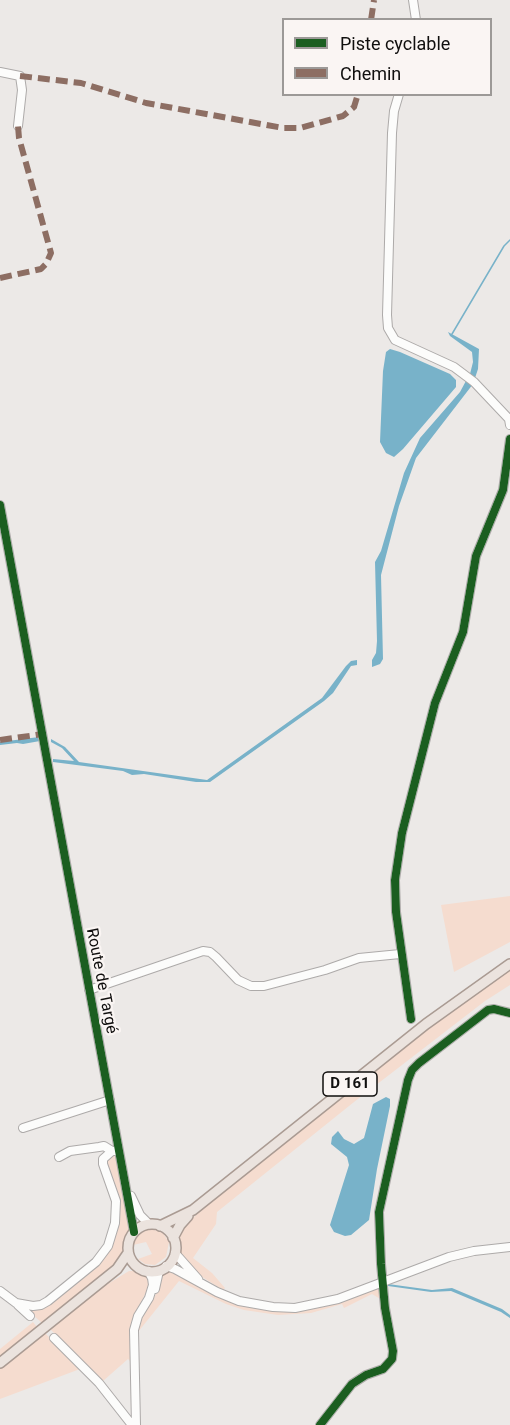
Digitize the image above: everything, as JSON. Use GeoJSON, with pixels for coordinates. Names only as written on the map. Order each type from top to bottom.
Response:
{"type":"FeatureCollection","features":[{"type":"Feature","properties":{"kind":"main road","name":"D 161"},"geometry":{"type":"LineString","coordinates":[[174,1238],[180,1225],[193,1210],[426,1024],[510,964]]}},
{"type":"Feature","properties":{"kind":"main road","name":"D 161"},"geometry":{"type":"LineString","coordinates":[[160,1226],[193,1210]]}},
{"type":"Feature","properties":{"kind":"main road"},"geometry":{"type":"LineString","coordinates":[[98,1284],[128,1268],[143,1270],[163,1269],[175,1253],[174,1238],[166,1228],[149,1224],[134,1232],[130,1238],[128,1253],[130,1259],[143,1270]]}},
{"type":"Feature","properties":{"kind":"main road"},"geometry":{"type":"LineString","coordinates":[[0,1363],[117,1269],[128,1253]]}},
{"type":"Feature","properties":{"kind":"street"},"geometry":{"type":"LineString","coordinates":[[412,1],[416,18]]}},
{"type":"Feature","properties":{"kind":"street"},"geometry":{"type":"LineString","coordinates":[[0,72],[20,76],[22,90],[18,126]]}},
{"type":"Feature","properties":{"kind":"street"},"geometry":{"type":"LineString","coordinates":[[398,96],[392,133],[388,328],[395,340],[454,367],[474,382],[509,419],[510,425]]}},
{"type":"Feature","properties":{"kind":"street"},"geometry":{"type":"LineString","coordinates":[[411,1019],[400,954],[396,912],[395,880],[402,833],[435,703],[463,632],[476,556],[503,490],[510,440]]}},
{"type":"Feature","properties":{"kind":"street","name":"Route de Targé"},"geometry":{"type":"LineString","coordinates":[[0,505],[110,1100],[116,1151],[126,1187],[134,1232]]}},
{"type":"Feature","properties":{"kind":"street"},"geometry":{"type":"LineString","coordinates":[[89,990],[203,951],[210,952],[238,980],[251,986],[264,986],[325,970],[359,958],[400,954]]}},
{"type":"Feature","properties":{"kind":"street"},"geometry":{"type":"LineString","coordinates":[[320,1425],[358,1378],[383,1370],[392,1359],[393,1351],[383,1282],[379,1212],[412,1070],[488,1010],[494,1009],[510,1014]]}},
{"type":"Feature","properties":{"kind":"street"},"geometry":{"type":"LineString","coordinates":[[23,1128],[110,1100]]}},
{"type":"Feature","properties":{"kind":"street"},"geometry":{"type":"LineString","coordinates":[[58,1157],[70,1151],[104,1146],[116,1151]]}},
{"type":"Feature","properties":{"kind":"street"},"geometry":{"type":"LineString","coordinates":[[16,1303],[33,1306],[48,1301],[96,1262],[108,1246],[115,1222],[116,1201],[103,1164],[104,1160],[116,1151]]}},
{"type":"Feature","properties":{"kind":"street","name":"Route de Targé"},"geometry":{"type":"LineString","coordinates":[[126,1187],[140,1215],[149,1224]]}},
{"type":"Feature","properties":{"kind":"street"},"geometry":{"type":"LineString","coordinates":[[134,1425],[134,1330],[138,1316],[163,1269],[175,1269],[239,1301],[284,1308],[305,1307],[328,1302],[449,1257],[474,1251],[510,1247]]}},
{"type":"Feature","properties":{"kind":"street"},"geometry":{"type":"LineString","coordinates":[[175,1253],[180,1261],[206,1286]]}},
{"type":"Feature","properties":{"kind":"street"},"geometry":{"type":"LineString","coordinates":[[143,1270],[152,1278],[153,1285],[149,1298]]}},
{"type":"Feature","properties":{"kind":"street"},"geometry":{"type":"LineString","coordinates":[[0,1291],[30,1316]]}},
{"type":"Feature","properties":{"kind":"street"},"geometry":{"type":"LineString","coordinates":[[54,1338],[99,1383],[134,1425]]}},
{"type":"Feature","properties":{"kind":"shaded area"},"geometry":{"type":"Polygon","coordinates":[[[510,896],[510,942],[454,972],[441,905],[510,896]]]}},
{"type":"Feature","properties":{"kind":"shaded area"},"geometry":{"type":"Polygon","coordinates":[[[510,969],[510,985],[485,1001],[354,1102],[217,1212],[216,1224],[193,1258],[212,1273],[225,1288],[223,1290],[199,1275],[180,1253],[179,1234],[184,1226],[217,1196],[434,1023],[510,969]]]}},
{"type":"Feature","properties":{"kind":"shaded area"},"geometry":{"type":"Polygon","coordinates":[[[112,1155],[116,1156],[130,1227],[124,1242],[123,1253],[117,1263],[42,1323],[25,1308],[31,1309],[99,1264],[108,1252],[118,1220],[107,1164],[108,1158],[112,1155]]]}},
{"type":"Feature","properties":{"kind":"shaded area"},"geometry":{"type":"Polygon","coordinates":[[[147,1230],[163,1233],[169,1242],[166,1257],[155,1265],[145,1264],[138,1259],[152,1254],[146,1242],[133,1245],[139,1234],[147,1230]]]}},
{"type":"Feature","properties":{"kind":"shaded area"},"geometry":{"type":"Polygon","coordinates":[[[129,1271],[146,1276],[150,1284],[131,1323],[131,1362],[128,1359],[103,1381],[50,1329],[106,1285],[129,1271]]]}},
{"type":"Feature","properties":{"kind":"shaded area"},"geometry":{"type":"Polygon","coordinates":[[[169,1271],[221,1298],[248,1307],[268,1310],[312,1309],[340,1302],[379,1287],[382,1300],[372,1294],[344,1308],[342,1304],[311,1313],[278,1315],[244,1310],[226,1304],[179,1281],[138,1332],[143,1315],[159,1289],[161,1277],[169,1271]]]}},
{"type":"Feature","properties":{"kind":"shaded area"},"geometry":{"type":"Polygon","coordinates":[[[33,1322],[37,1327],[0,1356],[0,1349],[33,1322]]]}},
{"type":"Feature","properties":{"kind":"shaded area"},"geometry":{"type":"Polygon","coordinates":[[[45,1333],[80,1369],[0,1399],[0,1369],[45,1333]]]}},
{"type":"Feature","properties":{"kind":"water"},"geometry":{"type":"Polygon","coordinates":[[[448,332],[479,349],[475,378],[470,374],[473,362],[472,352],[448,332]]]}},
{"type":"Feature","properties":{"kind":"water"},"geometry":{"type":"Polygon","coordinates":[[[390,349],[450,374],[456,380],[456,387],[394,457],[386,453],[380,442],[383,371],[386,352],[390,349]]]}},
{"type":"Feature","properties":{"kind":"water"},"geometry":{"type":"Polygon","coordinates":[[[467,379],[473,384],[416,458],[399,506],[381,575],[383,659],[380,664],[372,667],[377,641],[375,562],[381,551],[404,473],[420,438],[460,392],[467,379]]]}},
{"type":"Feature","properties":{"kind":"water"},"geometry":{"type":"Polygon","coordinates":[[[357,660],[357,665],[351,666],[333,693],[324,701],[210,782],[144,774],[132,775],[123,771],[53,762],[53,759],[74,761],[62,748],[51,742],[51,739],[65,747],[79,762],[207,780],[322,698],[346,666],[351,661],[357,660]]]}},
{"type":"Feature","properties":{"kind":"water"},"geometry":{"type":"Polygon","coordinates":[[[39,737],[40,741],[0,745],[0,742],[39,737]]]}},
{"type":"Feature","properties":{"kind":"water"},"geometry":{"type":"Polygon","coordinates":[[[386,1097],[390,1099],[390,1106],[369,1220],[351,1235],[345,1236],[334,1232],[330,1225],[349,1165],[347,1157],[331,1144],[332,1137],[338,1131],[344,1139],[354,1144],[364,1138],[373,1104],[386,1097]]]}},
{"type":"Feature","properties":{"kind":"water"},"geometry":{"type":"Polygon","coordinates":[[[388,1284],[432,1290],[452,1288],[502,1309],[510,1315],[510,1318],[451,1291],[431,1292],[388,1286],[388,1284]]]}},
{"type":"Feature","properties":{"kind":"waterway"},"geometry":{"type":"LineString","coordinates":[[452,334],[504,246],[510,240]]}},
{"type":"Feature","properties":{"kind":"marked path"},"geometry":{"type":"LineString","coordinates":[[371,18],[374,0]]}},
{"type":"Feature","properties":{"kind":"marked path"},"geometry":{"type":"LineString","coordinates":[[20,76],[81,83],[146,103],[283,128],[300,128],[343,116],[354,107],[357,96]]}},
{"type":"Feature","properties":{"kind":"marked path"},"geometry":{"type":"LineString","coordinates":[[0,278],[41,269],[51,253],[19,138],[18,126]]}},
{"type":"Feature","properties":{"kind":"marked path"},"geometry":{"type":"LineString","coordinates":[[0,740],[43,734]]}},
{"type":"Feature","properties":{"kind":"cycle path"},"geometry":{"type":"LineString","coordinates":[[411,1019],[396,912],[395,880],[402,833],[435,703],[463,632],[476,556],[503,490],[510,439]]}},
{"type":"Feature","properties":{"kind":"cycle path"},"geometry":{"type":"LineString","coordinates":[[0,505],[134,1232]]}},
{"type":"Feature","properties":{"kind":"cycle path"},"geometry":{"type":"LineString","coordinates":[[320,1425],[352,1384],[366,1375],[383,1369],[392,1359],[393,1351],[385,1308],[381,1264],[379,1212],[412,1070],[488,1010],[494,1009],[510,1013]]}}]}
